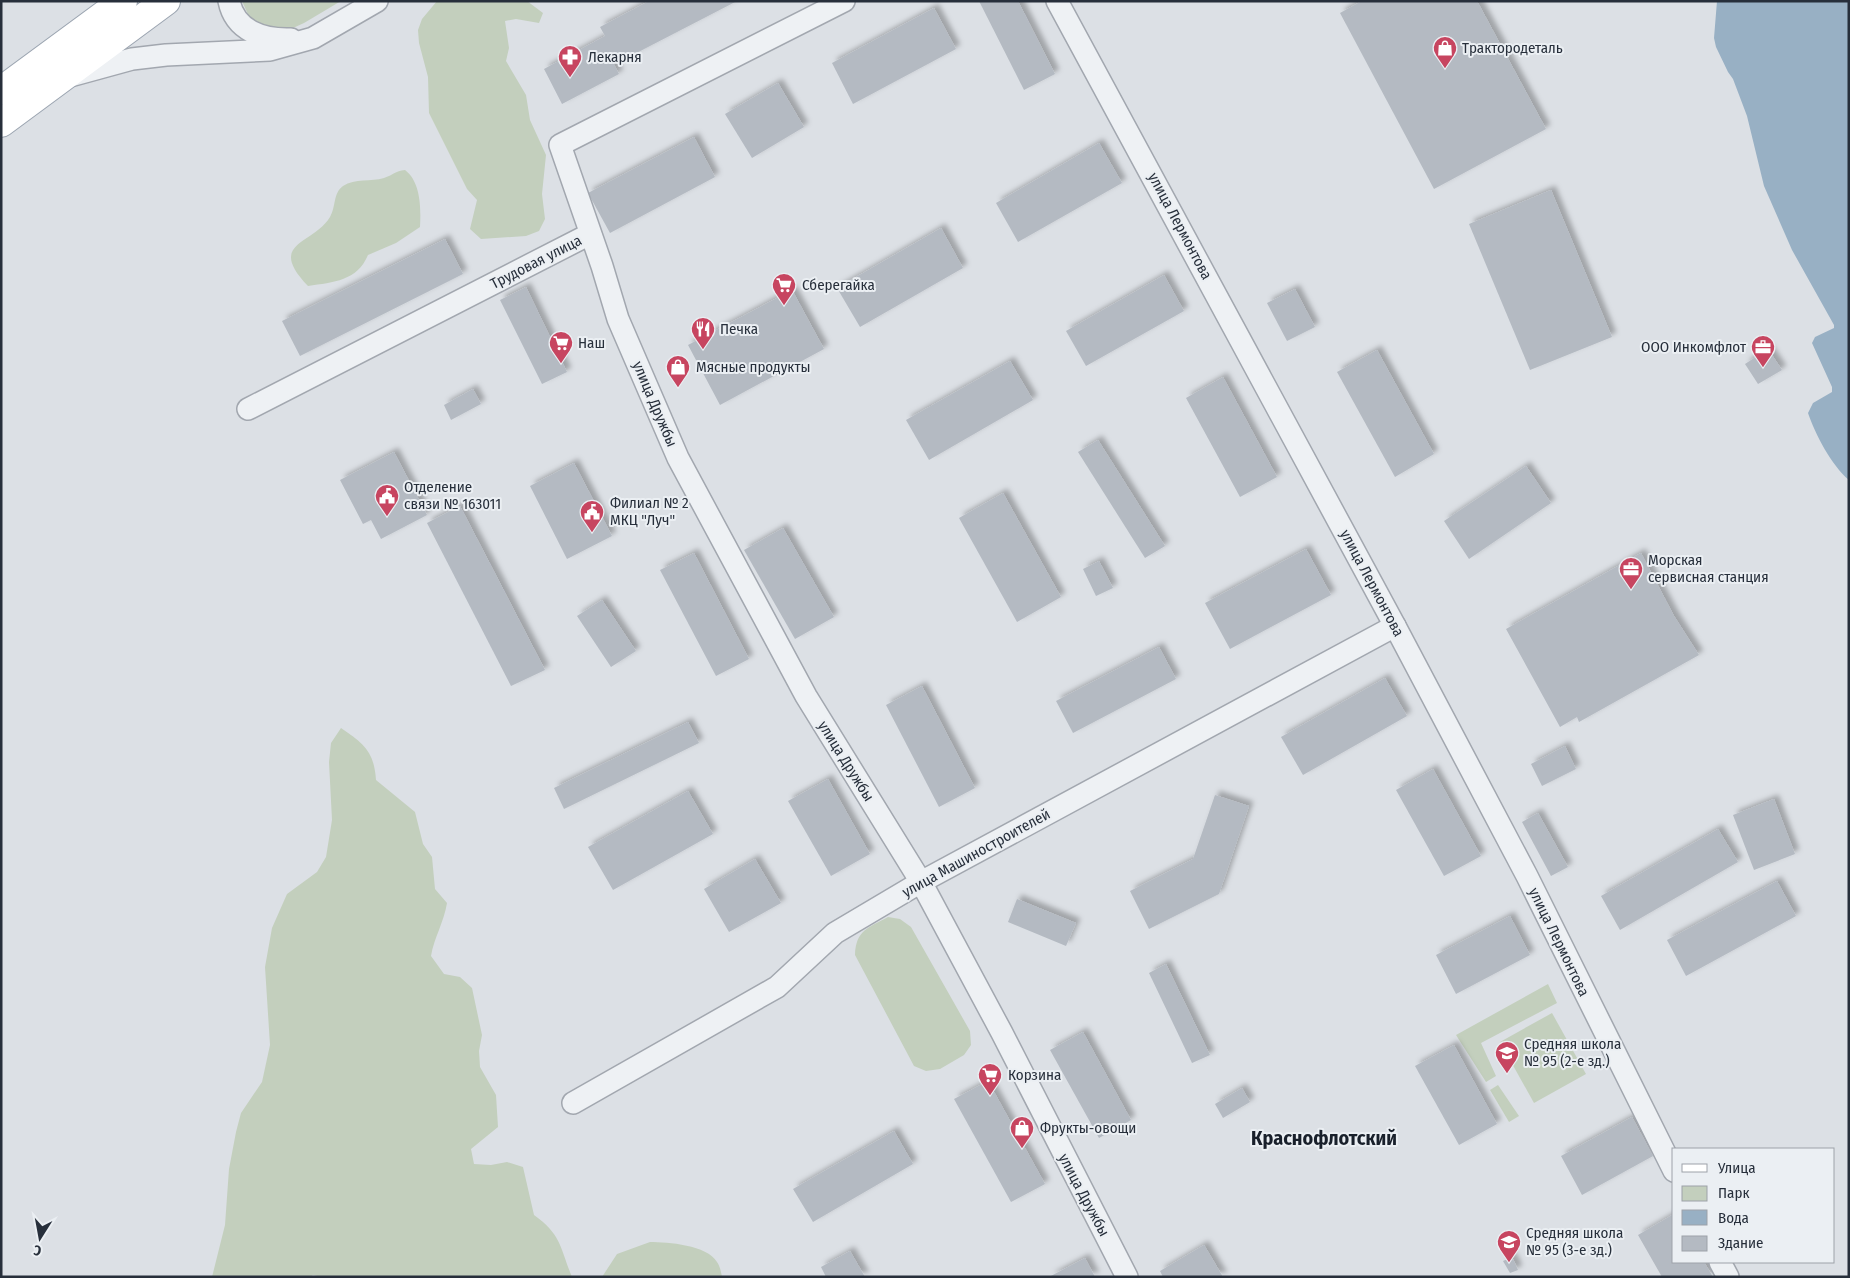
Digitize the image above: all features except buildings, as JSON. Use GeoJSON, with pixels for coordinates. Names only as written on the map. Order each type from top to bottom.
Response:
{"type":"FeatureCollection","features":[{"type":"Feature","properties":{"kind":"main road"},"geometry":{"type":"LineString","coordinates":[[1,91],[123,1]]}},
{"type":"Feature","properties":{"kind":"main road"},"geometry":{"type":"LineString","coordinates":[[1,123],[166,1]]}},
{"type":"Feature","properties":{"kind":"street"},"geometry":{"type":"LineString","coordinates":[[230,1],[238,22],[253,33],[278,40],[313,38]]}},
{"type":"Feature","properties":{"kind":"street"},"geometry":{"type":"LineString","coordinates":[[60,79],[132,59],[166,55],[270,50],[313,38],[377,1]]}},
{"type":"Feature","properties":{"kind":"street","name":"Трудовая улица"},"geometry":{"type":"LineString","coordinates":[[248,409],[590,234],[560,145],[844,1]]}},
{"type":"Feature","properties":{"kind":"street","name":"улица Лермонтова"},"geometry":{"type":"LineString","coordinates":[[1057,1],[1395,626],[1527,876],[1672,1168]]}},
{"type":"Feature","properties":{"kind":"street","name":"улица Дружбы"},"geometry":{"type":"LineString","coordinates":[[590,234],[618,320],[678,458],[806,696],[921,882],[997,1024],[1127,1277]]}},
{"type":"Feature","properties":{"kind":"street","name":"улица Машиностроителей"},"geometry":{"type":"LineString","coordinates":[[573,1103],[777,986],[836,933],[921,882],[1395,626]]}},
{"type":"Feature","properties":{"kind":"street"},"geometry":{"type":"LineString","coordinates":[[1721,1263],[1728,1277]]}},
{"type":"Feature","properties":{"kind":"green space"},"geometry":{"type":"Polygon","coordinates":[[[242,1],[341,1],[304,23],[282,33],[264,29],[250,19],[242,1]]]}},
{"type":"Feature","properties":{"kind":"green space"},"geometry":{"type":"Polygon","coordinates":[[[437,1],[527,1],[543,13],[539,23],[516,19],[505,21],[509,48],[506,61],[526,95],[530,120],[546,155],[542,194],[545,219],[539,231],[526,236],[481,239],[470,229],[477,200],[467,189],[429,113],[428,77],[419,43],[418,30],[422,19],[437,1]]]}},
{"type":"Feature","properties":{"kind":"green space"},"geometry":{"type":"Polygon","coordinates":[[[405,170],[414,181],[419,196],[420,227],[396,243],[368,255],[358,270],[344,279],[308,286],[296,272],[291,261],[292,252],[297,245],[322,226],[330,217],[340,189],[353,182],[379,179],[405,170]]]}},
{"type":"Feature","properties":{"kind":"green space"},"geometry":{"type":"Polygon","coordinates":[[[341,728],[366,749],[373,762],[376,780],[415,812],[423,844],[432,857],[435,889],[447,903],[431,956],[444,974],[460,977],[472,988],[482,1035],[479,1051],[480,1067],[496,1095],[498,1127],[471,1149],[474,1164],[491,1165],[507,1162],[523,1167],[534,1215],[555,1236],[572,1277],[322,1277],[313,1275],[310,1277],[212,1277],[225,1225],[229,1169],[236,1132],[241,1113],[262,1082],[270,1045],[265,967],[272,928],[287,894],[317,872],[326,857],[332,820],[329,762],[331,743],[341,728]]]}},
{"type":"Feature","properties":{"kind":"green space"},"geometry":{"type":"Polygon","coordinates":[[[888,917],[900,919],[911,927],[970,1031],[971,1045],[964,1055],[940,1069],[926,1071],[914,1066],[855,955],[858,940],[864,931],[888,917]]]}},
{"type":"Feature","properties":{"kind":"green space"},"geometry":{"type":"Polygon","coordinates":[[[1548,984],[1557,1003],[1481,1043],[1496,1076],[1486,1082],[1456,1035],[1548,984]]]}},
{"type":"Feature","properties":{"kind":"green space"},"geometry":{"type":"Polygon","coordinates":[[[1552,1013],[1586,1074],[1534,1103],[1500,1042],[1552,1013]]]}},
{"type":"Feature","properties":{"kind":"green space"},"geometry":{"type":"Polygon","coordinates":[[[1498,1085],[1519,1116],[1509,1122],[1490,1090],[1498,1085]]]}},
{"type":"Feature","properties":{"kind":"green space"},"geometry":{"type":"Polygon","coordinates":[[[650,1242],[676,1244],[705,1252],[717,1262],[722,1277],[602,1277],[617,1254],[650,1242]]]}},
{"type":"Feature","properties":{"kind":"water"},"geometry":{"type":"Polygon","coordinates":[[[1717,1],[1849,1],[1849,480],[1836,467],[1815,430],[1808,413],[1813,403],[1832,392],[1832,387],[1812,343],[1815,337],[1834,328],[1834,325],[1792,250],[1764,186],[1747,116],[1733,79],[1716,47],[1714,38],[1717,1]]]}},
{"type":"Feature","properties":{"kind":"place","name":"Трактородеталь"},"geometry":{"type":"Point","coordinates":[1445,69]}},
{"type":"Feature","properties":{"kind":"place","name":"Лекарня"},"geometry":{"type":"Point","coordinates":[570,78]}},
{"type":"Feature","properties":{"kind":"place","name":"Сберегайка"},"geometry":{"type":"Point","coordinates":[784,306]}},
{"type":"Feature","properties":{"kind":"place","name":"Печка"},"geometry":{"type":"Point","coordinates":[703,350]}},
{"type":"Feature","properties":{"kind":"place","name":"Наш"},"geometry":{"type":"Point","coordinates":[561,364]}},
{"type":"Feature","properties":{"kind":"place","name":"ООО Инкомфлот"},"geometry":{"type":"Point","coordinates":[1763,368]}},
{"type":"Feature","properties":{"kind":"place","name":"Мясные продукты"},"geometry":{"type":"Point","coordinates":[678,388]}},
{"type":"Feature","properties":{"kind":"place","name":"Отделение связи № 163011"},"geometry":{"type":"Point","coordinates":[387,517]}},
{"type":"Feature","properties":{"kind":"place","name":"Филиал № 2 МКЦ \"Луч\""},"geometry":{"type":"Point","coordinates":[592,533]}},
{"type":"Feature","properties":{"kind":"place","name":"Морская сервисная станция"},"geometry":{"type":"Point","coordinates":[1631,590]}},
{"type":"Feature","properties":{"kind":"place","name":"Средняя школа № 95 (2-е зд.)"},"geometry":{"type":"Point","coordinates":[1507,1074]}},
{"type":"Feature","properties":{"kind":"place","name":"Корзина"},"geometry":{"type":"Point","coordinates":[990,1096]}},
{"type":"Feature","properties":{"kind":"place","name":"Фрукты-овощи"},"geometry":{"type":"Point","coordinates":[1022,1149]}},
{"type":"Feature","properties":{"kind":"place","name":"Средняя школа № 95 (3-е зд.)"},"geometry":{"type":"Point","coordinates":[1509,1263]}},
{"type":"Feature","properties":{"kind":"district","name":"Краснофлотский"},"geometry":{"type":"Point","coordinates":[1324,1138]}}]}
